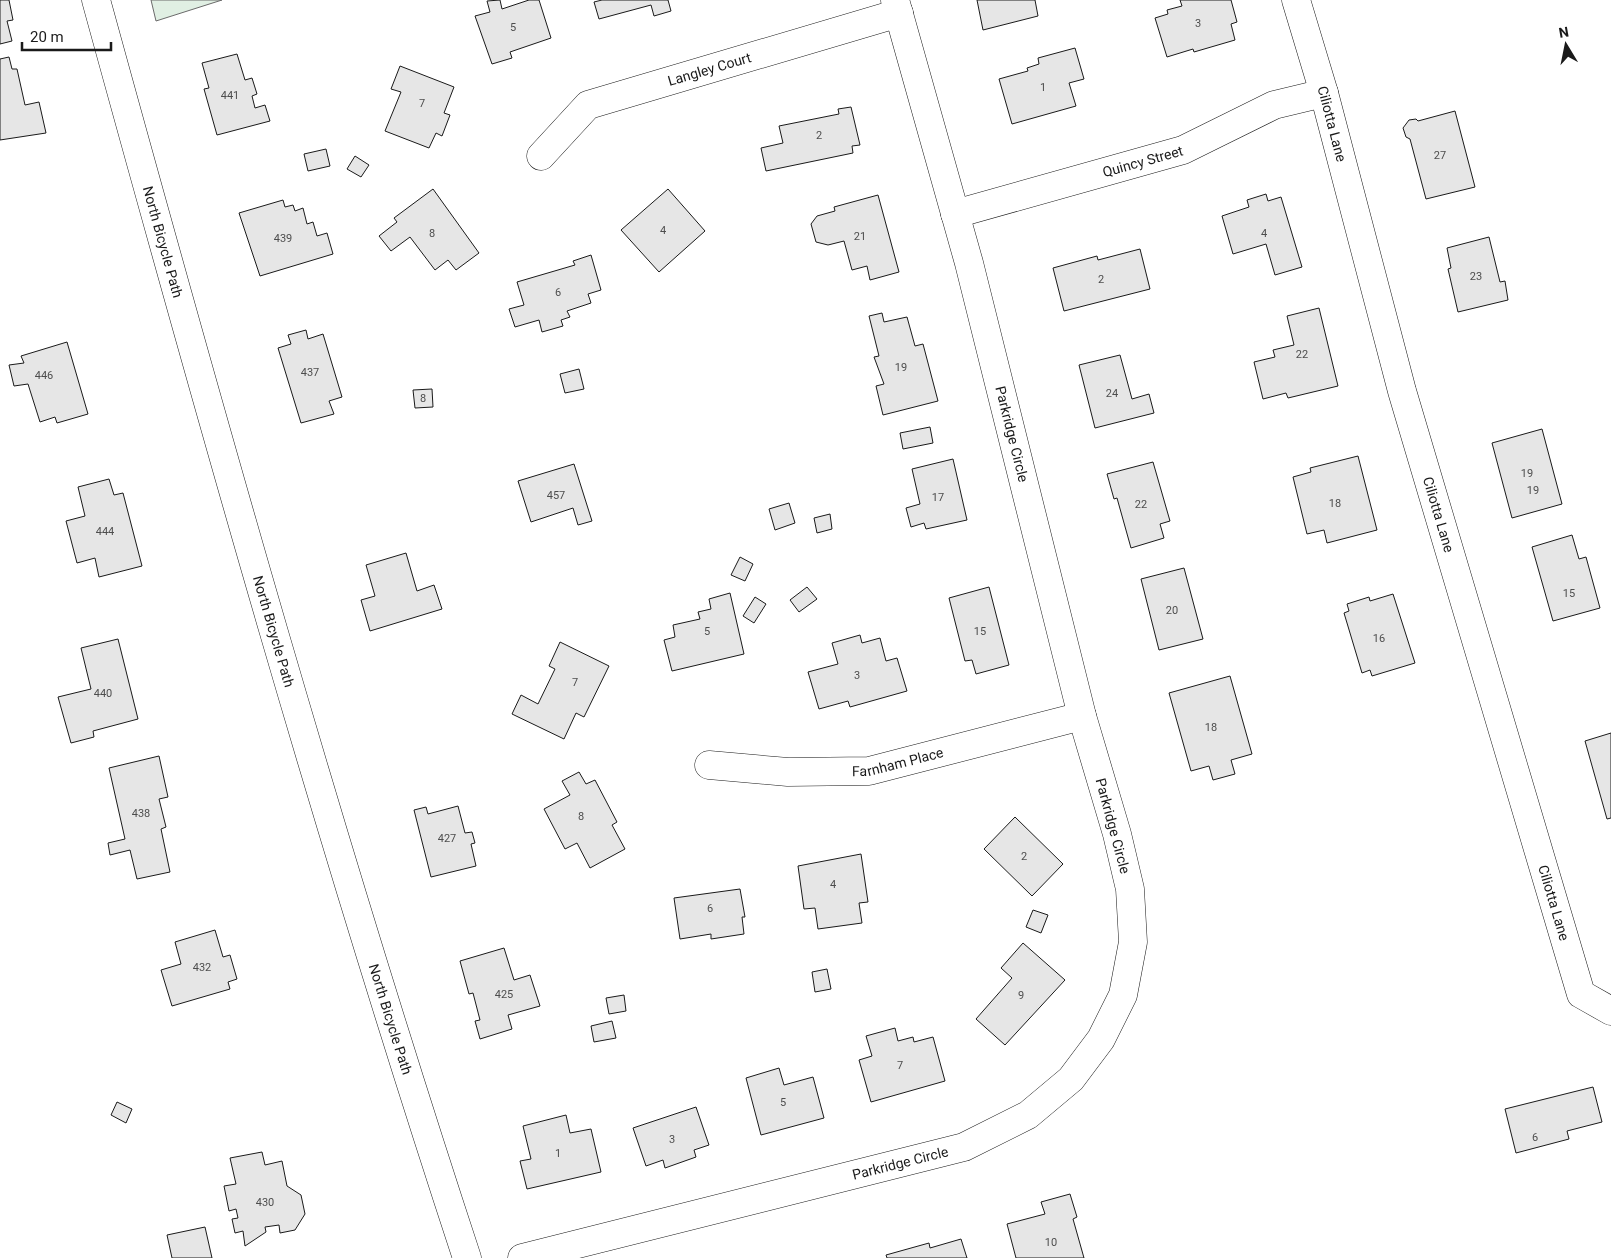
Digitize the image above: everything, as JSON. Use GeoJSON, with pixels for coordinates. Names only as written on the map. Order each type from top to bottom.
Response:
{"type":"FeatureCollection","features":[{"type":"Feature","properties":{"kind":"street","name":"North Bicycle Path"},"geometry":{"type":"LineString","coordinates":[[96,0],[192,351],[313,772],[395,1040],[466,1258]]}},
{"type":"Feature","properties":{"kind":"street","name":"Ciliotta Lane"},"geometry":{"type":"LineString","coordinates":[[1296,0],[1324,93],[1402,391],[1581,994],[1611,1011]]}},
{"type":"Feature","properties":{"kind":"street","name":"Langley Court"},"geometry":{"type":"LineString","coordinates":[[541,156],[588,105],[897,7]]}},
{"type":"Feature","properties":{"kind":"street","name":"Parkridge Circle"},"geometry":{"type":"LineString","coordinates":[[522,1258],[964,1147],[1028,1115],[1071,1079],[1101,1039],[1123,995],[1133,942],[1130,889],[1117,834],[1082,716],[972,272],[897,7]]}},
{"type":"Feature","properties":{"kind":"street","name":"Quincy Street"},"geometry":{"type":"LineString","coordinates":[[955,214],[1183,150],[1274,105],[1324,93]]}},
{"type":"Feature","properties":{"kind":"street","name":"Farnham Place"},"geometry":{"type":"LineString","coordinates":[[709,765],[788,772],[869,772],[1082,716]]}},
{"type":"Feature","properties":{"kind":"green space"},"geometry":{"type":"Polygon","coordinates":[[[151,0],[222,0],[156,21],[151,0]]]}},
{"type":"Feature","properties":{"kind":"building"},"geometry":{"type":"Polygon","coordinates":[[[0,0],[9,0],[13,20],[7,21],[12,41],[0,44],[0,0]]]}},
{"type":"Feature","properties":{"kind":"building"},"geometry":{"type":"Polygon","coordinates":[[[500,0],[502,9],[529,0],[539,0],[551,38],[510,52],[512,58],[492,64],[475,16],[490,12],[487,1],[500,0]]]}},
{"type":"Feature","properties":{"kind":"building"},"geometry":{"type":"Polygon","coordinates":[[[602,0],[668,0],[671,11],[654,16],[651,5],[599,19],[594,2],[602,0]]]}},
{"type":"Feature","properties":{"kind":"building"},"geometry":{"type":"Polygon","coordinates":[[[977,0],[1035,0],[1038,16],[983,30],[977,0]]]}},
{"type":"Feature","properties":{"kind":"building"},"geometry":{"type":"Polygon","coordinates":[[[1180,0],[1231,0],[1237,22],[1231,24],[1235,40],[1194,52],[1193,49],[1167,57],[1155,18],[1168,14],[1167,10],[1182,6],[1180,0]]]}},
{"type":"Feature","properties":{"kind":"building"},"geometry":{"type":"Polygon","coordinates":[[[1075,48],[1084,79],[1069,83],[1076,106],[1012,124],[999,79],[1028,71],[1027,68],[1039,64],[1038,58],[1075,48]]]}},
{"type":"Feature","properties":{"kind":"building"},"geometry":{"type":"Polygon","coordinates":[[[237,54],[245,80],[252,78],[257,94],[252,96],[255,108],[265,105],[270,121],[217,135],[204,89],[209,88],[202,63],[237,54]]]}},
{"type":"Feature","properties":{"kind":"building"},"geometry":{"type":"Polygon","coordinates":[[[9,57],[12,69],[17,69],[25,105],[39,102],[46,133],[0,140],[0,59],[9,57]]]}},
{"type":"Feature","properties":{"kind":"building"},"geometry":{"type":"Polygon","coordinates":[[[400,66],[454,87],[444,113],[450,115],[442,136],[436,133],[429,148],[385,131],[401,92],[391,89],[400,66]]]}},
{"type":"Feature","properties":{"kind":"building"},"geometry":{"type":"Polygon","coordinates":[[[851,107],[860,145],[852,146],[853,153],[766,171],[761,148],[783,143],[779,126],[839,114],[838,109],[851,107]]]}},
{"type":"Feature","properties":{"kind":"building"},"geometry":{"type":"Polygon","coordinates":[[[1455,111],[1475,187],[1426,199],[1410,139],[1406,137],[1403,128],[1409,120],[1416,119],[1418,121],[1455,111]]]}},
{"type":"Feature","properties":{"kind":"building"},"geometry":{"type":"Polygon","coordinates":[[[326,149],[330,166],[308,171],[304,154],[326,149]]]}},
{"type":"Feature","properties":{"kind":"building"},"geometry":{"type":"Polygon","coordinates":[[[355,156],[369,165],[361,177],[347,169],[355,156]]]}},
{"type":"Feature","properties":{"kind":"building"},"geometry":{"type":"Polygon","coordinates":[[[433,189],[479,253],[456,270],[448,260],[435,270],[410,237],[391,251],[379,236],[397,222],[394,218],[433,189]]]}},
{"type":"Feature","properties":{"kind":"building"},"geometry":{"type":"Polygon","coordinates":[[[668,189],[705,231],[659,272],[621,230],[668,189]]]}},
{"type":"Feature","properties":{"kind":"building"},"geometry":{"type":"Polygon","coordinates":[[[1266,194],[1268,201],[1281,197],[1302,267],[1275,275],[1266,244],[1233,254],[1222,216],[1249,207],[1247,200],[1266,194]]]}},
{"type":"Feature","properties":{"kind":"building"},"geometry":{"type":"Polygon","coordinates":[[[878,195],[899,272],[870,280],[867,266],[852,270],[844,241],[828,245],[816,242],[811,224],[817,216],[835,211],[834,207],[878,195]]]}},
{"type":"Feature","properties":{"kind":"building"},"geometry":{"type":"Polygon","coordinates":[[[283,200],[285,207],[293,205],[295,211],[303,208],[307,224],[313,222],[317,236],[327,233],[333,254],[260,276],[239,213],[283,200]]]}},
{"type":"Feature","properties":{"kind":"building"},"geometry":{"type":"Polygon","coordinates":[[[1489,237],[1500,282],[1505,281],[1508,300],[1458,312],[1448,269],[1451,268],[1447,248],[1489,237]]]}},
{"type":"Feature","properties":{"kind":"building"},"geometry":{"type":"Polygon","coordinates":[[[1140,249],[1150,289],[1064,311],[1053,268],[1097,256],[1098,260],[1140,249]]]}},
{"type":"Feature","properties":{"kind":"building"},"geometry":{"type":"Polygon","coordinates":[[[591,255],[601,290],[588,294],[591,303],[567,311],[570,317],[561,320],[563,326],[542,332],[539,320],[515,327],[509,309],[524,305],[517,282],[575,265],[573,261],[591,255]]]}},
{"type":"Feature","properties":{"kind":"building"},"geometry":{"type":"Polygon","coordinates":[[[1319,308],[1338,386],[1288,398],[1286,393],[1263,399],[1254,362],[1275,357],[1273,350],[1294,345],[1287,316],[1319,308]]]}},
{"type":"Feature","properties":{"kind":"building"},"geometry":{"type":"Polygon","coordinates":[[[882,313],[884,322],[907,317],[915,346],[923,344],[938,401],[883,415],[876,386],[884,384],[874,357],[879,356],[869,316],[882,313]]]}},
{"type":"Feature","properties":{"kind":"building"},"geometry":{"type":"Polygon","coordinates":[[[306,330],[308,339],[323,334],[342,397],[329,401],[334,414],[301,423],[278,348],[291,344],[288,335],[306,330]]]}},
{"type":"Feature","properties":{"kind":"building"},"geometry":{"type":"Polygon","coordinates":[[[67,342],[88,414],[57,423],[55,417],[40,422],[28,384],[14,386],[9,365],[24,363],[21,356],[67,342]]]}},
{"type":"Feature","properties":{"kind":"building"},"geometry":{"type":"Polygon","coordinates":[[[1120,355],[1132,399],[1149,394],[1154,413],[1095,428],[1079,365],[1120,355]]]}},
{"type":"Feature","properties":{"kind":"building"},"geometry":{"type":"Polygon","coordinates":[[[579,369],[584,389],[565,393],[560,374],[579,369]]]}},
{"type":"Feature","properties":{"kind":"building"},"geometry":{"type":"Polygon","coordinates":[[[432,389],[433,407],[415,408],[413,390],[432,389]]]}},
{"type":"Feature","properties":{"kind":"building"},"geometry":{"type":"Polygon","coordinates":[[[930,427],[933,443],[903,449],[900,433],[930,427]]]}},
{"type":"Feature","properties":{"kind":"building"},"geometry":{"type":"Polygon","coordinates":[[[1542,429],[1562,504],[1512,518],[1492,443],[1542,429]]]}},
{"type":"Feature","properties":{"kind":"building"},"geometry":{"type":"Polygon","coordinates":[[[1358,456],[1377,530],[1327,543],[1324,530],[1307,534],[1293,477],[1311,472],[1310,468],[1358,456]]]}},
{"type":"Feature","properties":{"kind":"building"},"geometry":{"type":"Polygon","coordinates":[[[953,459],[967,520],[926,529],[924,523],[911,527],[906,508],[920,504],[912,469],[953,459]]]}},
{"type":"Feature","properties":{"kind":"building"},"geometry":{"type":"Polygon","coordinates":[[[1153,462],[1170,521],[1160,524],[1164,538],[1131,548],[1117,498],[1114,499],[1107,474],[1153,462]]]}},
{"type":"Feature","properties":{"kind":"building"},"geometry":{"type":"Polygon","coordinates":[[[574,464],[592,521],[578,525],[573,508],[531,522],[518,481],[574,464]]]}},
{"type":"Feature","properties":{"kind":"building"},"geometry":{"type":"Polygon","coordinates":[[[109,479],[114,495],[123,493],[142,566],[99,577],[95,558],[77,563],[66,521],[85,516],[78,487],[109,479]]]}},
{"type":"Feature","properties":{"kind":"building"},"geometry":{"type":"Polygon","coordinates":[[[789,503],[795,523],[775,530],[769,509],[789,503]]]}},
{"type":"Feature","properties":{"kind":"building"},"geometry":{"type":"Polygon","coordinates":[[[830,514],[832,529],[817,533],[814,518],[830,514]]]}},
{"type":"Feature","properties":{"kind":"building"},"geometry":{"type":"Polygon","coordinates":[[[1572,535],[1579,559],[1586,557],[1600,608],[1553,621],[1532,547],[1572,535]]]}},
{"type":"Feature","properties":{"kind":"building"},"geometry":{"type":"Polygon","coordinates":[[[406,553],[417,591],[434,585],[442,609],[370,631],[361,600],[375,596],[366,565],[406,553]]]}},
{"type":"Feature","properties":{"kind":"building"},"geometry":{"type":"Polygon","coordinates":[[[740,557],[753,564],[745,581],[731,575],[740,557]]]}},
{"type":"Feature","properties":{"kind":"building"},"geometry":{"type":"Polygon","coordinates":[[[1184,568],[1203,639],[1159,650],[1141,579],[1184,568]]]}},
{"type":"Feature","properties":{"kind":"building"},"geometry":{"type":"Polygon","coordinates":[[[807,587],[817,599],[799,612],[790,600],[807,587]]]}},
{"type":"Feature","properties":{"kind":"building"},"geometry":{"type":"Polygon","coordinates":[[[989,587],[1009,665],[976,674],[972,660],[965,661],[949,598],[989,587]]]}},
{"type":"Feature","properties":{"kind":"building"},"geometry":{"type":"Polygon","coordinates":[[[730,593],[744,654],[672,671],[664,640],[675,637],[673,625],[700,619],[698,612],[711,609],[709,599],[730,593]]]}},
{"type":"Feature","properties":{"kind":"building"},"geometry":{"type":"Polygon","coordinates":[[[1393,594],[1415,663],[1372,676],[1370,670],[1362,673],[1344,613],[1349,611],[1347,604],[1369,597],[1370,601],[1393,594]]]}},
{"type":"Feature","properties":{"kind":"building"},"geometry":{"type":"Polygon","coordinates":[[[755,597],[766,604],[754,623],[743,616],[755,597]]]}},
{"type":"Feature","properties":{"kind":"building"},"geometry":{"type":"Polygon","coordinates":[[[860,635],[862,643],[880,638],[886,661],[897,658],[907,691],[850,707],[848,701],[819,709],[808,672],[838,664],[832,643],[860,635]]]}},
{"type":"Feature","properties":{"kind":"building"},"geometry":{"type":"Polygon","coordinates":[[[118,639],[138,719],[93,731],[94,737],[71,743],[58,697],[91,689],[81,648],[118,639]]]}},
{"type":"Feature","properties":{"kind":"building"},"geometry":{"type":"Polygon","coordinates":[[[560,642],[609,666],[584,717],[576,713],[564,739],[512,714],[521,695],[538,704],[555,669],[549,666],[560,642]]]}},
{"type":"Feature","properties":{"kind":"building"},"geometry":{"type":"Polygon","coordinates":[[[1230,676],[1252,754],[1231,760],[1235,774],[1213,780],[1209,766],[1191,771],[1169,693],[1230,676]]]}},
{"type":"Feature","properties":{"kind":"building"},"geometry":{"type":"Polygon","coordinates":[[[1611,733],[1611,818],[1607,819],[1585,741],[1611,733]]]}},
{"type":"Feature","properties":{"kind":"building"},"geometry":{"type":"Polygon","coordinates":[[[159,756],[168,797],[159,799],[166,827],[161,829],[170,872],[137,879],[130,850],[110,855],[108,843],[125,839],[109,768],[159,756]]]}},
{"type":"Feature","properties":{"kind":"building"},"geometry":{"type":"Polygon","coordinates":[[[579,772],[586,784],[595,780],[617,822],[612,825],[625,849],[590,868],[577,843],[565,849],[544,809],[570,795],[562,781],[579,772]]]}},
{"type":"Feature","properties":{"kind":"building"},"geometry":{"type":"Polygon","coordinates":[[[458,806],[465,833],[472,832],[475,843],[471,844],[476,866],[431,877],[414,810],[426,807],[428,814],[458,806]]]}},
{"type":"Feature","properties":{"kind":"building"},"geometry":{"type":"Polygon","coordinates":[[[1015,817],[1063,864],[1032,896],[984,849],[1015,817]]]}},
{"type":"Feature","properties":{"kind":"building"},"geometry":{"type":"Polygon","coordinates":[[[861,854],[868,902],[859,903],[862,923],[818,929],[815,908],[804,909],[798,866],[861,854]]]}},
{"type":"Feature","properties":{"kind":"building"},"geometry":{"type":"Polygon","coordinates":[[[740,889],[745,917],[742,917],[744,934],[711,939],[711,934],[680,939],[674,898],[740,889]]]}},
{"type":"Feature","properties":{"kind":"building"},"geometry":{"type":"Polygon","coordinates":[[[1033,910],[1048,915],[1041,933],[1026,927],[1033,910]]]}},
{"type":"Feature","properties":{"kind":"building"},"geometry":{"type":"Polygon","coordinates":[[[215,930],[223,957],[230,955],[237,979],[228,982],[230,989],[172,1006],[161,970],[181,964],[175,942],[215,930]]]}},
{"type":"Feature","properties":{"kind":"building"},"geometry":{"type":"Polygon","coordinates":[[[1023,943],[1065,980],[1005,1045],[976,1019],[1012,978],[1001,968],[1023,943]]]}},
{"type":"Feature","properties":{"kind":"building"},"geometry":{"type":"Polygon","coordinates":[[[504,948],[514,980],[530,975],[540,1006],[508,1015],[512,1029],[480,1039],[475,1021],[480,1020],[473,993],[469,994],[460,961],[504,948]]]}},
{"type":"Feature","properties":{"kind":"building"},"geometry":{"type":"Polygon","coordinates":[[[827,969],[831,989],[815,992],[812,972],[827,969]]]}},
{"type":"Feature","properties":{"kind":"building"},"geometry":{"type":"Polygon","coordinates":[[[624,995],[626,1011],[609,1014],[606,998],[624,995]]]}},
{"type":"Feature","properties":{"kind":"building"},"geometry":{"type":"Polygon","coordinates":[[[612,1021],[616,1038],[594,1042],[591,1026],[612,1021]]]}},
{"type":"Feature","properties":{"kind":"building"},"geometry":{"type":"Polygon","coordinates":[[[895,1028],[898,1041],[913,1037],[914,1042],[933,1037],[945,1081],[871,1102],[859,1060],[872,1056],[866,1036],[895,1028]]]}},
{"type":"Feature","properties":{"kind":"building"},"geometry":{"type":"Polygon","coordinates":[[[779,1068],[784,1085],[813,1077],[824,1118],[761,1135],[746,1078],[779,1068]]]}},
{"type":"Feature","properties":{"kind":"building"},"geometry":{"type":"Polygon","coordinates":[[[1593,1087],[1602,1122],[1567,1131],[1569,1139],[1516,1153],[1505,1109],[1593,1087]]]}},
{"type":"Feature","properties":{"kind":"building"},"geometry":{"type":"Polygon","coordinates":[[[117,1102],[132,1109],[126,1123],[111,1115],[117,1102]]]}},
{"type":"Feature","properties":{"kind":"building"},"geometry":{"type":"Polygon","coordinates":[[[696,1107],[709,1145],[694,1150],[696,1157],[665,1168],[663,1160],[646,1166],[633,1128],[696,1107]]]}},
{"type":"Feature","properties":{"kind":"building"},"geometry":{"type":"Polygon","coordinates":[[[566,1115],[570,1133],[591,1129],[601,1172],[527,1189],[520,1161],[531,1159],[523,1126],[566,1115]]]}},
{"type":"Feature","properties":{"kind":"building"},"geometry":{"type":"Polygon","coordinates":[[[262,1152],[265,1165],[282,1161],[287,1186],[301,1195],[305,1214],[295,1230],[280,1233],[279,1225],[265,1227],[266,1232],[245,1246],[243,1231],[235,1233],[232,1219],[238,1218],[236,1209],[229,1211],[224,1186],[236,1184],[230,1158],[262,1152]]]}},
{"type":"Feature","properties":{"kind":"building"},"geometry":{"type":"Polygon","coordinates":[[[1070,1194],[1077,1217],[1073,1219],[1084,1258],[1016,1258],[1007,1224],[1045,1214],[1041,1202],[1070,1194]]]}},
{"type":"Feature","properties":{"kind":"building"},"geometry":{"type":"Polygon","coordinates":[[[205,1227],[212,1258],[172,1258],[167,1235],[205,1227]]]}},
{"type":"Feature","properties":{"kind":"building"},"geometry":{"type":"Polygon","coordinates":[[[961,1239],[967,1258],[887,1258],[886,1255],[929,1243],[930,1248],[961,1239]]]}}]}
